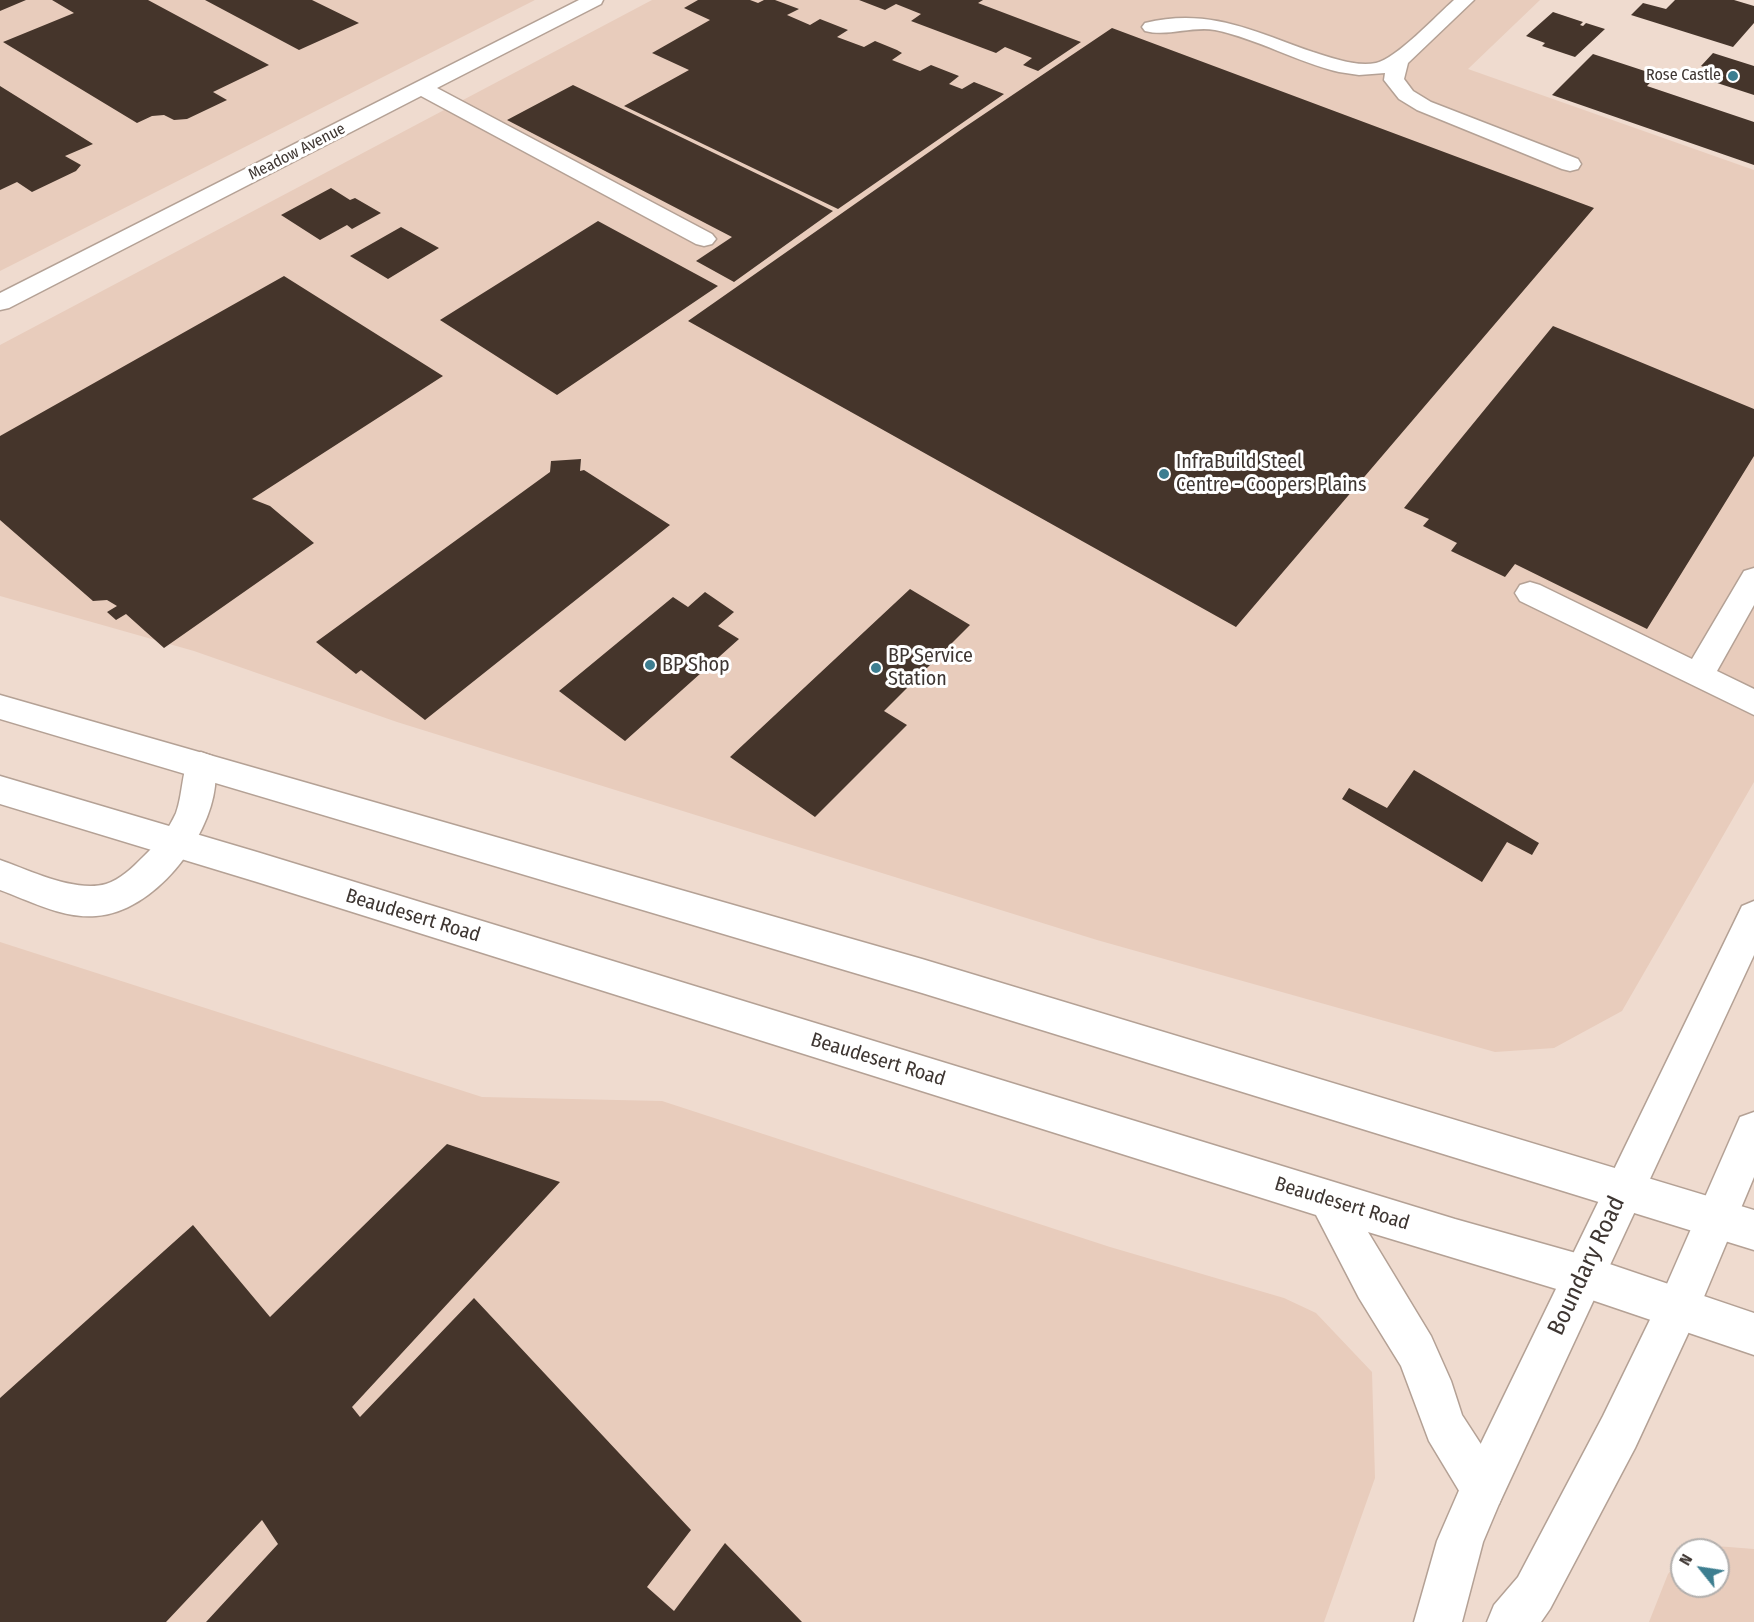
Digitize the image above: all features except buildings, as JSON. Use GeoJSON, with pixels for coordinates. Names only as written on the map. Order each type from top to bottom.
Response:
{"type":"FeatureCollection","features":[{"type":"Feature","properties":{"kind":"main road","name":"Meadow Avenue"},"geometry":{"type":"LineString","coordinates":[[0,303],[594,0]]}},
{"type":"Feature","properties":{"kind":"main road"},"geometry":{"type":"LineString","coordinates":[[1152,27],[1190,22],[1215,25],[1244,32],[1323,61],[1377,69],[1398,61],[1466,0]]}},
{"type":"Feature","properties":{"kind":"main road"},"geometry":{"type":"LineString","coordinates":[[1398,61],[1394,80],[1406,95],[1424,106],[1570,164]]}},
{"type":"Feature","properties":{"kind":"main road"},"geometry":{"type":"LineString","coordinates":[[422,88],[704,239]]}},
{"type":"Feature","properties":{"kind":"main road"},"geometry":{"type":"LineString","coordinates":[[1698,676],[1754,579]]}},
{"type":"Feature","properties":{"kind":"main road"},"geometry":{"type":"LineString","coordinates":[[1530,593],[1754,703]]}},
{"type":"Feature","properties":{"kind":"main road"},"geometry":{"type":"LineString","coordinates":[[0,707],[933,980],[1754,1230]]}},
{"type":"Feature","properties":{"kind":"main road"},"geometry":{"type":"LineString","coordinates":[[0,875],[65,897],[100,902],[116,897],[146,879],[175,843],[196,802],[201,765]]}},
{"type":"Feature","properties":{"kind":"main road","name":"Beaudesert Road"},"geometry":{"type":"LineString","coordinates":[[0,790],[1582,1276],[1754,1334]]}},
{"type":"Feature","properties":{"kind":"main road","name":"Boundary Road"},"geometry":{"type":"LineString","coordinates":[[1438,1622],[1460,1541],[1483,1488],[1754,917]]}},
{"type":"Feature","properties":{"kind":"main road"},"geometry":{"type":"LineString","coordinates":[[1511,1622],[1540,1583],[1619,1432],[1678,1308],[1754,1131]]}},
{"type":"Feature","properties":{"kind":"main road"},"geometry":{"type":"LineString","coordinates":[[1329,1200],[1374,1283],[1416,1351],[1430,1381],[1444,1426],[1483,1488]]}},
{"type":"Feature","properties":{"kind":"shaded area"},"geometry":{"type":"Polygon","coordinates":[[[0,0],[535,0],[0,271],[0,0]]]}},
{"type":"Feature","properties":{"kind":"shaded area"},"geometry":{"type":"Polygon","coordinates":[[[652,0],[1540,0],[1468,69],[1754,170],[1754,782],[1622,1011],[1554,1048],[1495,1052],[1097,940],[397,722],[194,651],[0,596],[0,345],[652,0]]]}},
{"type":"Feature","properties":{"kind":"shaded area"},"geometry":{"type":"Polygon","coordinates":[[[0,942],[482,1097],[662,1101],[1110,1247],[1284,1298],[1316,1313],[1372,1372],[1375,1478],[1324,1622],[0,1622],[0,942]]]}},
{"type":"Feature","properties":{"kind":"shaded area"},"geometry":{"type":"Polygon","coordinates":[[[1730,1547],[1754,1549],[1754,1622],[1649,1622],[1670,1572],[1670,1598],[1730,1598],[1730,1547]]]}},
{"type":"Feature","properties":{"kind":"place","name":"Rose Castle"},"geometry":{"type":"Point","coordinates":[1733,76]}},
{"type":"Feature","properties":{"kind":"place","name":"InfraBuild Steel Centre - Coopers Plains"},"geometry":{"type":"Point","coordinates":[1164,474]}},
{"type":"Feature","properties":{"kind":"place","name":"BP Shop"},"geometry":{"type":"Point","coordinates":[650,665]}},
{"type":"Feature","properties":{"kind":"place","name":"BP Service Station"},"geometry":{"type":"Point","coordinates":[876,668]}}]}
